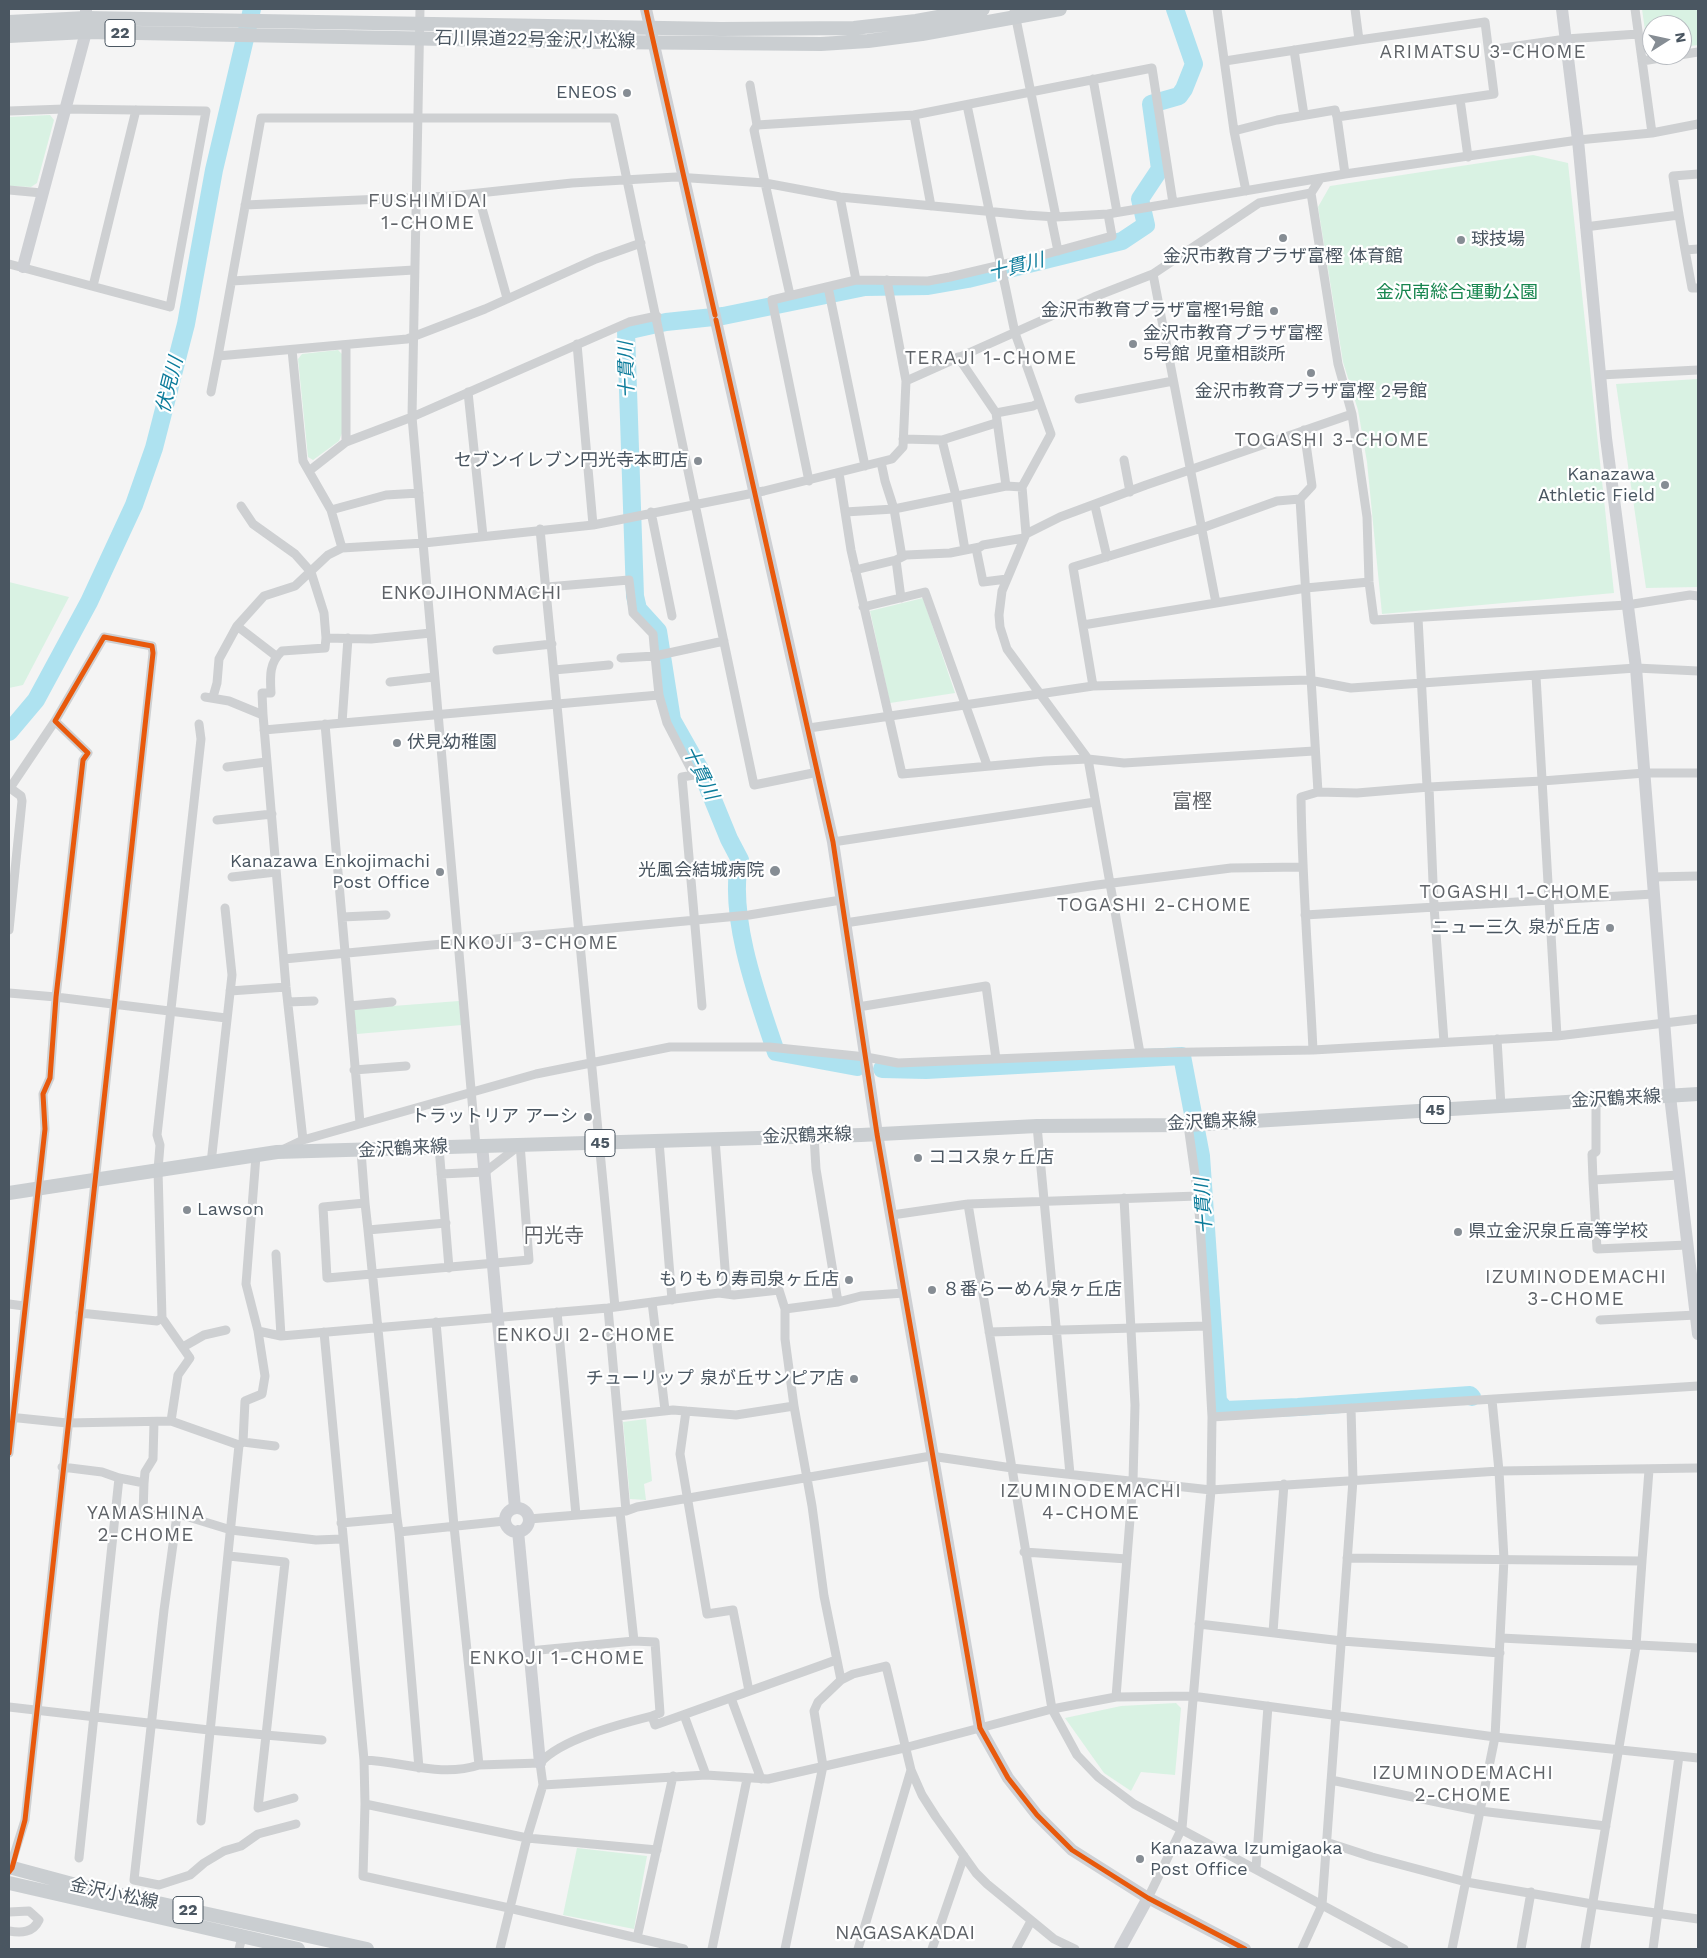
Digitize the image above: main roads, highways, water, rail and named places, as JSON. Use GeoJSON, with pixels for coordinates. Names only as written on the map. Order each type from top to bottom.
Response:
{"type":"FeatureCollection","features":[{"type":"Feature","properties":{"kind":"main road","name":"石川県道22号金沢小松線"},"geometry":{"type":"LineString","coordinates":[[9,36],[86,19],[232,34],[270,35],[649,27],[740,29],[854,28],[908,22],[983,9]]}},
{"type":"Feature","properties":{"kind":"main road","name":"石川県道22号金沢小松線"},"geometry":{"type":"LineString","coordinates":[[9,22],[86,19],[273,21],[418,31],[653,42],[821,44],[868,41],[960,28],[1015,13],[1060,9]]}},
{"type":"Feature","properties":{"kind":"main road","name":"金沢鶴来線"},"geometry":{"type":"LineString","coordinates":[[9,1192],[277,1152],[361,1151],[479,1145],[877,1134],[1037,1126],[1194,1124],[1698,1094]]}},
{"type":"Feature","properties":{"kind":"main road","name":"金沢小松線"},"geometry":{"type":"LineString","coordinates":[[10,1869],[76,1886],[367,1949]]}},
{"type":"Feature","properties":{"kind":"main road","name":"金沢小松線"},"geometry":{"type":"LineString","coordinates":[[9,1884],[240,1943],[298,1949]]}},
{"type":"Feature","properties":{"kind":"waterway","name":"伏見川"},"geometry":{"type":"LineString","coordinates":[[9,732],[36,700],[89,602],[134,505],[154,448],[186,324],[214,170],[252,9]]}},
{"type":"Feature","properties":{"kind":"waterway","name":"十貫川"},"geometry":{"type":"LineString","coordinates":[[857,1067],[776,1052],[753,982],[746,957],[738,906],[737,882],[740,860],[729,839],[702,773],[672,720],[658,631],[638,609],[635,596],[626,331],[666,322],[723,316],[865,287],[928,286],[968,279],[1122,241],[1146,225],[1140,199],[1160,169],[1151,104],[1179,96],[1184,89],[1194,64],[1175,9]]}},
{"type":"Feature","properties":{"kind":"waterway","name":"十貫川"},"geometry":{"type":"LineString","coordinates":[[882,1069],[926,1070],[1182,1056],[1201,1156],[1218,1401],[1225,1410],[1470,1395],[1472,1397]]}},
{"type":"Feature","properties":{"kind":"place","name":"ENEOS"},"geometry":{"type":"Point","coordinates":[627,93]}},
{"type":"Feature","properties":{"kind":"place","name":"金沢市教育プラザ富樫 体育館"},"geometry":{"type":"Point","coordinates":[1283,238]}},
{"type":"Feature","properties":{"kind":"place","name":"球技場"},"geometry":{"type":"Point","coordinates":[1461,240]}},
{"type":"Feature","properties":{"kind":"place","name":"金沢市教育プラザ富樫1号館"},"geometry":{"type":"Point","coordinates":[1274,311]}},
{"type":"Feature","properties":{"kind":"place","name":"金沢市教育プラザ富樫 5号館 児童相談所"},"geometry":{"type":"Point","coordinates":[1133,344]}},
{"type":"Feature","properties":{"kind":"place","name":"金沢市教育プラザ富樫 2号館"},"geometry":{"type":"Point","coordinates":[1311,373]}},
{"type":"Feature","properties":{"kind":"place","name":"セブンイレブン円光寺本町店"},"geometry":{"type":"Point","coordinates":[698,461]}},
{"type":"Feature","properties":{"kind":"place","name":"Kanazawa Athletic Field"},"geometry":{"type":"Point","coordinates":[1665,485]}},
{"type":"Feature","properties":{"kind":"place","name":"伏見幼稚園"},"geometry":{"type":"Point","coordinates":[397,743]}},
{"type":"Feature","properties":{"kind":"place","name":"光風会結城病院"},"geometry":{"type":"Point","coordinates":[775,871]}},
{"type":"Feature","properties":{"kind":"place","name":"Kanazawa Enkojimachi Post Office"},"geometry":{"type":"Point","coordinates":[440,872]}},
{"type":"Feature","properties":{"kind":"place","name":"ニュー三久 泉が丘店"},"geometry":{"type":"Point","coordinates":[1610,928]}},
{"type":"Feature","properties":{"kind":"place","name":"トラットリア アーシ"},"geometry":{"type":"Point","coordinates":[588,1117]}},
{"type":"Feature","properties":{"kind":"place","name":"ココス泉ヶ丘店"},"geometry":{"type":"Point","coordinates":[918,1158]}},
{"type":"Feature","properties":{"kind":"place","name":"Lawson"},"geometry":{"type":"Point","coordinates":[187,1210]}},
{"type":"Feature","properties":{"kind":"place","name":"県立金沢泉丘高等学校"},"geometry":{"type":"Point","coordinates":[1458,1232]}},
{"type":"Feature","properties":{"kind":"place","name":"もりもり寿司泉ヶ丘店"},"geometry":{"type":"Point","coordinates":[849,1280]}},
{"type":"Feature","properties":{"kind":"place","name":"８番らーめん泉ヶ丘店"},"geometry":{"type":"Point","coordinates":[932,1290]}},
{"type":"Feature","properties":{"kind":"place","name":"チューリップ 泉が丘サンピア店"},"geometry":{"type":"Point","coordinates":[854,1379]}},
{"type":"Feature","properties":{"kind":"place","name":"Kanazawa Izumigaoka Post Office"},"geometry":{"type":"Point","coordinates":[1140,1859]}},
{"type":"Feature","properties":{"kind":"district","name":"ARIMATSU 3-CHOME"},"geometry":{"type":"Point","coordinates":[1483,52]}},
{"type":"Feature","properties":{"kind":"district","name":"FUSHIMIDAI 1-CHOME"},"geometry":{"type":"Point","coordinates":[428,212]}},
{"type":"Feature","properties":{"kind":"district","name":"TERAJI 1-CHOME"},"geometry":{"type":"Point","coordinates":[991,358]}},
{"type":"Feature","properties":{"kind":"district","name":"TOGASHI 3-CHOME"},"geometry":{"type":"Point","coordinates":[1332,440]}},
{"type":"Feature","properties":{"kind":"district","name":"ENKOJIHONMACHI"},"geometry":{"type":"Point","coordinates":[471,593]}},
{"type":"Feature","properties":{"kind":"district","name":"富樫"},"geometry":{"type":"Point","coordinates":[1192,802]}},
{"type":"Feature","properties":{"kind":"district","name":"TOGASHI 1-CHOME"},"geometry":{"type":"Point","coordinates":[1515,892]}},
{"type":"Feature","properties":{"kind":"district","name":"TOGASHI 2-CHOME"},"geometry":{"type":"Point","coordinates":[1154,905]}},
{"type":"Feature","properties":{"kind":"district","name":"ENKOJI 3-CHOME"},"geometry":{"type":"Point","coordinates":[529,943]}},
{"type":"Feature","properties":{"kind":"district","name":"円光寺"},"geometry":{"type":"Point","coordinates":[554,1236]}},
{"type":"Feature","properties":{"kind":"district","name":"IZUMINODEMACHI 3-CHOME"},"geometry":{"type":"Point","coordinates":[1576,1288]}},
{"type":"Feature","properties":{"kind":"district","name":"ENKOJI 2-CHOME"},"geometry":{"type":"Point","coordinates":[586,1335]}},
{"type":"Feature","properties":{"kind":"district","name":"IZUMINODEMACHI 4-CHOME"},"geometry":{"type":"Point","coordinates":[1091,1502]}},
{"type":"Feature","properties":{"kind":"district","name":"YAMASHINA 2-CHOME"},"geometry":{"type":"Point","coordinates":[146,1524]}},
{"type":"Feature","properties":{"kind":"district","name":"ENKOJI 1-CHOME"},"geometry":{"type":"Point","coordinates":[557,1658]}},
{"type":"Feature","properties":{"kind":"district","name":"IZUMINODEMACHI 2-CHOME"},"geometry":{"type":"Point","coordinates":[1463,1784]}},
{"type":"Feature","properties":{"kind":"district","name":"NAGASAKADAI"},"geometry":{"type":"Point","coordinates":[905,1933]}},
{"type":"Feature","properties":{"kind":"park label","name":"金沢南総合運動公園"},"geometry":{"type":"Point","coordinates":[1457,293]}}]}
